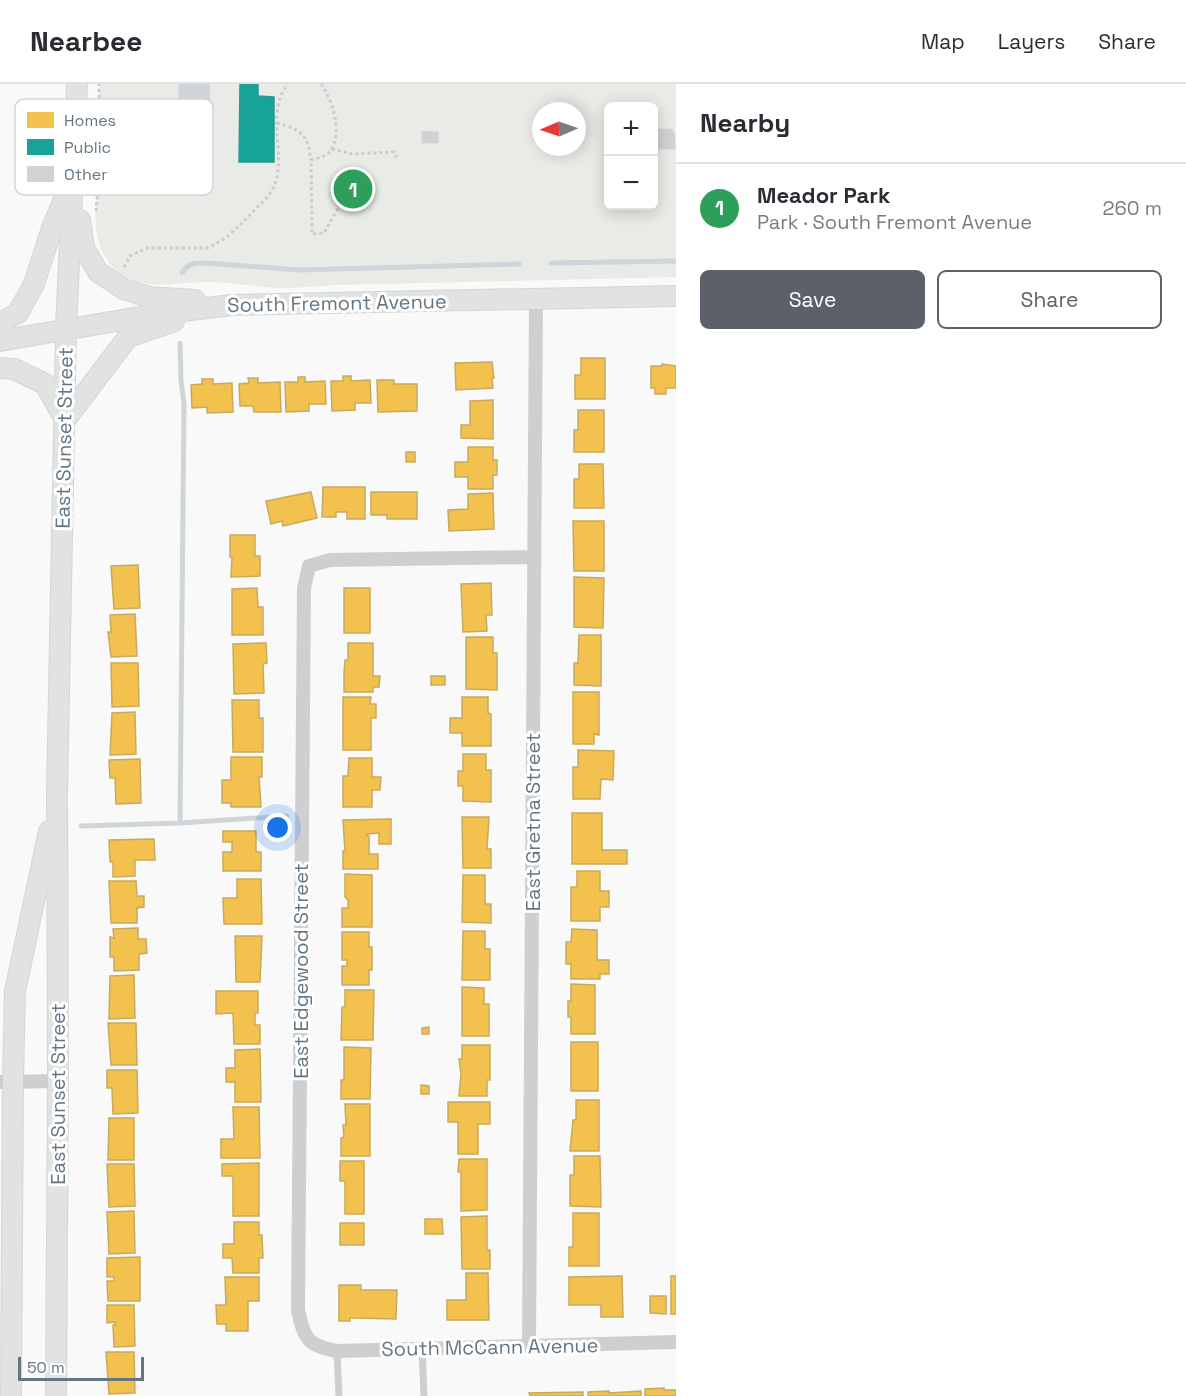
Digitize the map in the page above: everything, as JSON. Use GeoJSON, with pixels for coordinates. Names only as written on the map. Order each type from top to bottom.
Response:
{"type":"FeatureCollection","features":[{"type":"Feature","properties":{"kind":"main road","name":"East Sunset Street"},"geometry":{"type":"LineString","coordinates":[[76,99],[77,84]]}},
{"type":"Feature","properties":{"kind":"main road"},"geometry":{"type":"LineString","coordinates":[[0,323],[18,313],[34,284],[52,228],[66,195]]}},
{"type":"Feature","properties":{"kind":"main road","name":"East Sunset Street"},"geometry":{"type":"LineString","coordinates":[[56,1396],[57,793],[66,329],[72,195]]}},
{"type":"Feature","properties":{"kind":"main road"},"geometry":{"type":"LineString","coordinates":[[76,195],[84,248],[98,272],[124,289],[149,297],[201,300],[221,306]]}},
{"type":"Feature","properties":{"kind":"main road","name":"South Fremont Avenue"},"geometry":{"type":"LineString","coordinates":[[0,341],[175,311],[221,306],[676,296]]}},
{"type":"Feature","properties":{"kind":"main road"},"geometry":{"type":"LineString","coordinates":[[0,368],[14,369],[45,384],[65,420],[128,337],[165,323],[212,312],[221,306]]}},
{"type":"Feature","properties":{"kind":"main road","name":"East Sunset Street"},"geometry":{"type":"LineString","coordinates":[[11,1396],[6,1081],[15,991],[57,793]]}},
{"type":"Feature","properties":{"kind":"street","name":"East Gretna Street"},"geometry":{"type":"LineString","coordinates":[[530,1345],[536,299]]}},
{"type":"Feature","properties":{"kind":"street","name":"East Edgewood Street"},"geometry":{"type":"LineString","coordinates":[[308,1339],[301,1326],[298,1299],[304,588],[309,566],[330,560],[534,557]]}},
{"type":"Feature","properties":{"kind":"street"},"geometry":{"type":"LineString","coordinates":[[6,1081],[58,1081]]}},
{"type":"Feature","properties":{"kind":"street","name":"South McCann Avenue"},"geometry":{"type":"LineString","coordinates":[[308,1339],[319,1348],[337,1351],[676,1342]]}},
{"type":"Feature","properties":{"kind":"lane"},"geometry":{"type":"LineString","coordinates":[[422,1348],[424,1396]]}},
{"type":"Feature","properties":{"kind":"lane"},"geometry":{"type":"LineString","coordinates":[[337,1351],[339,1396]]}},
{"type":"Feature","properties":{"kind":"path"},"geometry":{"type":"LineString","coordinates":[[120,272],[130,256],[147,248],[207,248],[231,234],[271,192],[275,183],[277,105],[288,84]]}},
{"type":"Feature","properties":{"kind":"path"},"geometry":{"type":"LineString","coordinates":[[311,160],[325,155],[332,149],[336,136],[331,102],[321,84]]}},
{"type":"Feature","properties":{"kind":"path"},"geometry":{"type":"LineString","coordinates":[[277,123],[300,132],[309,144],[312,234],[324,233],[339,207]]}},
{"type":"Feature","properties":{"kind":"path"},"geometry":{"type":"LineString","coordinates":[[332,149],[353,154],[394,152],[397,159]]}},
{"type":"Feature","properties":{"kind":"path"},"geometry":{"type":"LineString","coordinates":[[96,215],[97,195]]}},
{"type":"Feature","properties":{"kind":"shaded area"},"geometry":{"type":"Polygon","coordinates":[[[99,84],[676,84],[676,277],[280,288],[216,282],[147,284],[133,280],[121,273],[102,252],[96,219],[98,195],[213,195],[213,99],[100,99],[99,84]]]}},
{"type":"Feature","properties":{"kind":"shaded area"},"geometry":{"type":"Polygon","coordinates":[[[179,84],[210,84],[210,99],[178,99],[179,84]]]}},
{"type":"Feature","properties":{"kind":"building: Homes"},"geometry":{"type":"Polygon","coordinates":[[[581,358],[605,358],[605,399],[575,399],[575,375],[581,375],[581,358]]]}},
{"type":"Feature","properties":{"kind":"building: Homes"},"geometry":{"type":"Polygon","coordinates":[[[492,362],[493,388],[456,390],[455,363],[492,362]]]}},
{"type":"Feature","properties":{"kind":"building: Homes"},"geometry":{"type":"Polygon","coordinates":[[[662,364],[676,366],[676,388],[666,388],[666,394],[655,394],[655,388],[651,388],[651,366],[662,366],[662,364]]]}},
{"type":"Feature","properties":{"kind":"building: Homes"},"geometry":{"type":"Polygon","coordinates":[[[343,376],[351,376],[351,381],[370,380],[371,403],[355,403],[355,410],[332,411],[331,381],[343,381],[343,376]]]}},
{"type":"Feature","properties":{"kind":"building: Homes"},"geometry":{"type":"Polygon","coordinates":[[[298,377],[305,377],[305,382],[325,381],[326,404],[309,404],[309,411],[286,412],[285,382],[298,382],[298,377]]]}},
{"type":"Feature","properties":{"kind":"building: Homes"},"geometry":{"type":"Polygon","coordinates":[[[248,378],[258,378],[258,383],[280,382],[281,412],[254,412],[253,406],[240,406],[239,384],[249,383],[248,378]]]}},
{"type":"Feature","properties":{"kind":"building: Homes"},"geometry":{"type":"Polygon","coordinates":[[[202,379],[213,379],[213,384],[232,383],[233,412],[207,413],[207,407],[192,408],[191,385],[202,384],[202,379]]]}},
{"type":"Feature","properties":{"kind":"building: Homes"},"geometry":{"type":"Polygon","coordinates":[[[377,380],[394,380],[394,384],[417,384],[417,411],[378,412],[377,380]]]}},
{"type":"Feature","properties":{"kind":"building: Homes"},"geometry":{"type":"Polygon","coordinates":[[[493,400],[493,439],[461,438],[461,425],[470,425],[470,401],[493,400]]]}},
{"type":"Feature","properties":{"kind":"building: Homes"},"geometry":{"type":"Polygon","coordinates":[[[578,410],[604,410],[604,452],[574,452],[574,430],[578,430],[578,410]]]}},
{"type":"Feature","properties":{"kind":"building: Homes"},"geometry":{"type":"Polygon","coordinates":[[[468,447],[493,447],[493,460],[497,460],[497,475],[493,475],[493,489],[468,489],[468,477],[455,477],[455,462],[468,462],[468,447]]]}},
{"type":"Feature","properties":{"kind":"building: Homes"},"geometry":{"type":"Polygon","coordinates":[[[406,452],[415,452],[415,462],[406,462],[406,452]]]}},
{"type":"Feature","properties":{"kind":"building: Homes"},"geometry":{"type":"Polygon","coordinates":[[[579,464],[603,464],[604,508],[574,508],[574,479],[579,479],[579,464]]]}},
{"type":"Feature","properties":{"kind":"building: Homes"},"geometry":{"type":"Polygon","coordinates":[[[323,487],[365,487],[365,519],[347,519],[347,512],[336,512],[336,517],[322,517],[323,487]]]}},
{"type":"Feature","properties":{"kind":"building: Homes"},"geometry":{"type":"Polygon","coordinates":[[[311,492],[317,518],[283,526],[282,521],[271,524],[266,501],[311,492]]]}},
{"type":"Feature","properties":{"kind":"building: Homes"},"geometry":{"type":"Polygon","coordinates":[[[371,492],[417,492],[417,519],[387,519],[387,515],[371,515],[371,492]]]}},
{"type":"Feature","properties":{"kind":"building: Homes"},"geometry":{"type":"Polygon","coordinates":[[[493,493],[494,529],[449,531],[448,510],[468,509],[468,494],[493,493]]]}},
{"type":"Feature","properties":{"kind":"building: Homes"},"geometry":{"type":"Polygon","coordinates":[[[573,521],[604,521],[604,571],[574,571],[573,521]]]}},
{"type":"Feature","properties":{"kind":"building: Homes"},"geometry":{"type":"Polygon","coordinates":[[[230,535],[255,535],[255,556],[260,556],[260,576],[231,577],[230,535]]]}},
{"type":"Feature","properties":{"kind":"building: Homes"},"geometry":{"type":"Polygon","coordinates":[[[138,565],[140,608],[114,609],[111,566],[138,565]]]}},
{"type":"Feature","properties":{"kind":"building: Homes"},"geometry":{"type":"Polygon","coordinates":[[[574,577],[604,578],[603,628],[574,627],[574,577]]]}},
{"type":"Feature","properties":{"kind":"building: Homes"},"geometry":{"type":"Polygon","coordinates":[[[491,583],[492,615],[486,615],[487,631],[463,632],[461,584],[491,583]]]}},
{"type":"Feature","properties":{"kind":"building: Homes"},"geometry":{"type":"Polygon","coordinates":[[[257,588],[258,607],[263,607],[263,635],[232,635],[232,589],[257,588]]]}},
{"type":"Feature","properties":{"kind":"building: Homes"},"geometry":{"type":"Polygon","coordinates":[[[344,588],[370,588],[370,633],[344,633],[344,588]]]}},
{"type":"Feature","properties":{"kind":"building: Homes"},"geometry":{"type":"Polygon","coordinates":[[[135,614],[137,656],[111,657],[108,632],[111,632],[110,615],[135,614]]]}},
{"type":"Feature","properties":{"kind":"building: Homes"},"geometry":{"type":"Polygon","coordinates":[[[579,635],[601,635],[601,686],[574,685],[574,663],[578,663],[579,635]]]}},
{"type":"Feature","properties":{"kind":"building: Homes"},"geometry":{"type":"Polygon","coordinates":[[[466,637],[493,637],[493,653],[497,653],[497,690],[466,689],[466,637]]]}},
{"type":"Feature","properties":{"kind":"building: Homes"},"geometry":{"type":"Polygon","coordinates":[[[266,643],[267,663],[263,664],[264,693],[234,694],[233,644],[266,643]]]}},
{"type":"Feature","properties":{"kind":"building: Homes"},"geometry":{"type":"Polygon","coordinates":[[[348,643],[373,643],[373,676],[380,676],[379,687],[373,687],[373,692],[344,692],[348,643]]]}},
{"type":"Feature","properties":{"kind":"building: Homes"},"geometry":{"type":"Polygon","coordinates":[[[111,663],[138,663],[139,706],[112,707],[111,663]]]}},
{"type":"Feature","properties":{"kind":"building: Homes"},"geometry":{"type":"Polygon","coordinates":[[[431,676],[445,676],[445,685],[431,685],[431,676]]]}},
{"type":"Feature","properties":{"kind":"building: Homes"},"geometry":{"type":"Polygon","coordinates":[[[573,692],[599,692],[599,735],[594,734],[594,744],[573,744],[573,692]]]}},
{"type":"Feature","properties":{"kind":"building: Homes"},"geometry":{"type":"Polygon","coordinates":[[[343,697],[371,697],[370,704],[376,704],[376,718],[371,718],[371,750],[343,750],[343,697]]]}},
{"type":"Feature","properties":{"kind":"building: Homes"},"geometry":{"type":"Polygon","coordinates":[[[462,697],[488,697],[488,713],[491,714],[491,746],[462,746],[462,733],[450,733],[450,718],[462,718],[462,697]]]}},
{"type":"Feature","properties":{"kind":"building: Homes"},"geometry":{"type":"Polygon","coordinates":[[[232,700],[259,700],[259,718],[263,718],[263,752],[233,752],[232,700]]]}},
{"type":"Feature","properties":{"kind":"building: Homes"},"geometry":{"type":"Polygon","coordinates":[[[135,712],[136,754],[110,755],[112,713],[135,712]]]}},
{"type":"Feature","properties":{"kind":"building: Homes"},"geometry":{"type":"Polygon","coordinates":[[[578,750],[614,751],[613,780],[601,779],[600,799],[573,799],[573,767],[578,767],[578,750]]]}},
{"type":"Feature","properties":{"kind":"building: Homes"},"geometry":{"type":"Polygon","coordinates":[[[463,754],[486,754],[486,770],[491,770],[491,802],[463,801],[463,786],[458,786],[458,771],[463,771],[463,754]]]}},
{"type":"Feature","properties":{"kind":"building: Homes"},"geometry":{"type":"Polygon","coordinates":[[[231,757],[262,757],[262,777],[259,777],[261,807],[231,807],[231,803],[222,803],[222,780],[231,780],[231,757]]]}},
{"type":"Feature","properties":{"kind":"building: Homes"},"geometry":{"type":"Polygon","coordinates":[[[349,758],[372,758],[372,777],[381,777],[380,790],[372,790],[372,807],[343,807],[343,776],[348,776],[349,758]]]}},
{"type":"Feature","properties":{"kind":"building: Homes"},"geometry":{"type":"Polygon","coordinates":[[[140,759],[141,803],[116,804],[115,778],[110,778],[109,760],[140,759]]]}},
{"type":"Feature","properties":{"kind":"building: Homes"},"geometry":{"type":"Polygon","coordinates":[[[572,813],[602,813],[602,850],[627,850],[627,864],[572,864],[572,813]]]}},
{"type":"Feature","properties":{"kind":"building: Homes"},"geometry":{"type":"Polygon","coordinates":[[[462,817],[489,817],[487,849],[491,849],[491,868],[463,868],[462,817]]]}},
{"type":"Feature","properties":{"kind":"building: Homes"},"geometry":{"type":"Polygon","coordinates":[[[391,819],[391,844],[379,844],[379,833],[367,834],[369,854],[378,854],[378,869],[343,869],[343,851],[345,851],[343,820],[391,819]]]}},
{"type":"Feature","properties":{"kind":"building: Homes"},"geometry":{"type":"Polygon","coordinates":[[[223,831],[256,831],[256,852],[261,852],[261,871],[223,871],[223,852],[232,852],[232,842],[223,842],[223,831]]]}},
{"type":"Feature","properties":{"kind":"building: Homes"},"geometry":{"type":"Polygon","coordinates":[[[154,839],[155,860],[135,860],[135,876],[113,877],[109,840],[154,839]]]}},
{"type":"Feature","properties":{"kind":"building: Homes"},"geometry":{"type":"Polygon","coordinates":[[[577,871],[600,871],[600,891],[609,891],[609,907],[600,907],[600,921],[571,921],[571,887],[577,887],[577,871]]]}},
{"type":"Feature","properties":{"kind":"building: Homes"},"geometry":{"type":"Polygon","coordinates":[[[345,874],[372,875],[372,927],[342,927],[342,908],[348,908],[348,900],[345,897],[345,874]]]}},
{"type":"Feature","properties":{"kind":"building: Homes"},"geometry":{"type":"Polygon","coordinates":[[[463,875],[485,875],[485,904],[491,904],[491,923],[462,922],[463,875]]]}},
{"type":"Feature","properties":{"kind":"building: Homes"},"geometry":{"type":"Polygon","coordinates":[[[237,879],[261,879],[262,924],[224,924],[223,898],[237,898],[237,879]]]}},
{"type":"Feature","properties":{"kind":"building: Homes"},"geometry":{"type":"Polygon","coordinates":[[[109,881],[136,881],[137,896],[144,896],[144,907],[137,908],[137,923],[111,923],[109,881]]]}},
{"type":"Feature","properties":{"kind":"building: Homes"},"geometry":{"type":"Polygon","coordinates":[[[138,928],[138,939],[146,939],[147,953],[139,954],[139,970],[114,971],[114,957],[110,957],[110,937],[114,938],[113,929],[138,928]]]}},
{"type":"Feature","properties":{"kind":"building: Homes"},"geometry":{"type":"Polygon","coordinates":[[[572,929],[597,930],[597,960],[609,960],[609,974],[600,974],[600,979],[571,979],[571,964],[566,964],[566,942],[571,942],[572,929]]]}},
{"type":"Feature","properties":{"kind":"building: Homes"},"geometry":{"type":"Polygon","coordinates":[[[463,931],[485,931],[485,949],[490,949],[490,980],[462,980],[463,931]]]}},
{"type":"Feature","properties":{"kind":"building: Homes"},"geometry":{"type":"Polygon","coordinates":[[[342,932],[369,932],[369,947],[372,947],[372,970],[369,970],[369,985],[342,985],[342,966],[347,966],[347,960],[342,960],[342,932]]]}},
{"type":"Feature","properties":{"kind":"building: Homes"},"geometry":{"type":"Polygon","coordinates":[[[235,936],[262,936],[260,982],[236,982],[235,936]]]}},
{"type":"Feature","properties":{"kind":"building: Homes"},"geometry":{"type":"Polygon","coordinates":[[[134,975],[135,1018],[109,1019],[110,976],[134,975]]]}},
{"type":"Feature","properties":{"kind":"building: Homes"},"geometry":{"type":"Polygon","coordinates":[[[571,984],[595,985],[595,1034],[571,1034],[568,1001],[571,1001],[571,984]]]}},
{"type":"Feature","properties":{"kind":"building: Homes"},"geometry":{"type":"Polygon","coordinates":[[[462,987],[484,988],[484,1004],[489,1004],[489,1036],[462,1036],[462,987]]]}},
{"type":"Feature","properties":{"kind":"building: Homes"},"geometry":{"type":"Polygon","coordinates":[[[345,990],[374,990],[373,1040],[341,1040],[345,990]]]}},
{"type":"Feature","properties":{"kind":"building: Homes"},"geometry":{"type":"Polygon","coordinates":[[[216,991],[258,991],[258,1013],[255,1013],[255,1025],[260,1025],[260,1044],[234,1044],[233,1013],[216,1014],[216,991]]]}},
{"type":"Feature","properties":{"kind":"building: Homes"},"geometry":{"type":"Polygon","coordinates":[[[108,1023],[136,1023],[137,1065],[111,1065],[108,1023]]]}},
{"type":"Feature","properties":{"kind":"building: Homes"},"geometry":{"type":"Polygon","coordinates":[[[429,1027],[429,1034],[422,1034],[422,1028],[429,1027]]]}},
{"type":"Feature","properties":{"kind":"building: Homes"},"geometry":{"type":"Polygon","coordinates":[[[571,1042],[598,1042],[598,1091],[571,1091],[571,1042]]]}},
{"type":"Feature","properties":{"kind":"building: Homes"},"geometry":{"type":"Polygon","coordinates":[[[462,1045],[490,1045],[490,1080],[487,1080],[487,1096],[459,1096],[461,1074],[459,1059],[462,1059],[462,1045]]]}},
{"type":"Feature","properties":{"kind":"building: Homes"},"geometry":{"type":"Polygon","coordinates":[[[344,1047],[371,1048],[370,1099],[341,1099],[341,1080],[344,1080],[344,1047]]]}},
{"type":"Feature","properties":{"kind":"building: Homes"},"geometry":{"type":"Polygon","coordinates":[[[260,1049],[261,1102],[235,1102],[235,1082],[226,1082],[226,1068],[235,1068],[235,1050],[260,1049]]]}},
{"type":"Feature","properties":{"kind":"building: Homes"},"geometry":{"type":"Polygon","coordinates":[[[107,1070],[137,1070],[138,1113],[113,1114],[112,1088],[107,1088],[107,1070]]]}},
{"type":"Feature","properties":{"kind":"building: Homes"},"geometry":{"type":"Polygon","coordinates":[[[421,1085],[429,1086],[429,1094],[421,1094],[421,1085]]]}},
{"type":"Feature","properties":{"kind":"building: Homes"},"geometry":{"type":"Polygon","coordinates":[[[576,1100],[599,1100],[599,1151],[570,1151],[573,1120],[576,1120],[576,1100]]]}},
{"type":"Feature","properties":{"kind":"building: Homes"},"geometry":{"type":"Polygon","coordinates":[[[448,1102],[490,1102],[490,1124],[478,1124],[478,1154],[458,1154],[458,1122],[448,1122],[448,1102]]]}},
{"type":"Feature","properties":{"kind":"building: Homes"},"geometry":{"type":"Polygon","coordinates":[[[345,1104],[370,1104],[370,1156],[341,1156],[343,1125],[346,1125],[345,1104]]]}},
{"type":"Feature","properties":{"kind":"building: Homes"},"geometry":{"type":"Polygon","coordinates":[[[233,1107],[259,1107],[260,1158],[221,1158],[221,1139],[234,1139],[233,1107]]]}},
{"type":"Feature","properties":{"kind":"building: Homes"},"geometry":{"type":"Polygon","coordinates":[[[109,1118],[134,1118],[134,1160],[108,1160],[109,1118]]]}},
{"type":"Feature","properties":{"kind":"building: Homes"},"geometry":{"type":"Polygon","coordinates":[[[574,1156],[600,1156],[601,1207],[570,1206],[570,1175],[574,1175],[574,1156]]]}},
{"type":"Feature","properties":{"kind":"building: Homes"},"geometry":{"type":"Polygon","coordinates":[[[459,1159],[487,1159],[487,1210],[461,1211],[459,1159]]]}},
{"type":"Feature","properties":{"kind":"building: Homes"},"geometry":{"type":"Polygon","coordinates":[[[340,1161],[364,1161],[364,1214],[345,1214],[345,1181],[340,1181],[340,1161]]]}},
{"type":"Feature","properties":{"kind":"building: Homes"},"geometry":{"type":"Polygon","coordinates":[[[259,1163],[259,1216],[233,1216],[233,1176],[222,1176],[222,1164],[259,1163]]]}},
{"type":"Feature","properties":{"kind":"building: Homes"},"geometry":{"type":"Polygon","coordinates":[[[107,1164],[134,1164],[135,1206],[109,1207],[107,1164]]]}},
{"type":"Feature","properties":{"kind":"building: Homes"},"geometry":{"type":"Polygon","coordinates":[[[134,1211],[135,1253],[109,1254],[107,1212],[134,1211]]]}},
{"type":"Feature","properties":{"kind":"building: Homes"},"geometry":{"type":"Polygon","coordinates":[[[573,1213],[599,1213],[599,1266],[569,1266],[569,1247],[573,1247],[573,1213]]]}},
{"type":"Feature","properties":{"kind":"building: Homes"},"geometry":{"type":"Polygon","coordinates":[[[487,1216],[487,1250],[490,1250],[490,1269],[462,1269],[461,1217],[487,1216]]]}},
{"type":"Feature","properties":{"kind":"building: Homes"},"geometry":{"type":"Polygon","coordinates":[[[425,1219],[442,1219],[443,1234],[425,1234],[425,1219]]]}},
{"type":"Feature","properties":{"kind":"building: Homes"},"geometry":{"type":"Polygon","coordinates":[[[234,1222],[259,1222],[263,1258],[259,1258],[259,1273],[233,1273],[232,1258],[223,1258],[223,1244],[234,1244],[234,1222]]]}},
{"type":"Feature","properties":{"kind":"building: Homes"},"geometry":{"type":"Polygon","coordinates":[[[340,1223],[364,1223],[364,1245],[340,1245],[340,1223]]]}},
{"type":"Feature","properties":{"kind":"building: Homes"},"geometry":{"type":"Polygon","coordinates":[[[140,1257],[140,1301],[108,1301],[107,1281],[114,1281],[114,1277],[107,1277],[107,1258],[140,1257]]]}},
{"type":"Feature","properties":{"kind":"building: Homes"},"geometry":{"type":"Polygon","coordinates":[[[466,1273],[488,1273],[489,1320],[447,1320],[447,1300],[466,1300],[466,1273]]]}},
{"type":"Feature","properties":{"kind":"building: Homes"},"geometry":{"type":"Polygon","coordinates":[[[622,1276],[623,1317],[601,1317],[601,1305],[569,1305],[569,1277],[622,1276]]]}},
{"type":"Feature","properties":{"kind":"building: Homes"},"geometry":{"type":"Polygon","coordinates":[[[671,1276],[676,1276],[676,1314],[671,1314],[671,1276]]]}},
{"type":"Feature","properties":{"kind":"building: Homes"},"geometry":{"type":"Polygon","coordinates":[[[225,1277],[259,1277],[259,1301],[248,1301],[248,1331],[226,1331],[226,1324],[217,1324],[216,1305],[226,1305],[225,1277]]]}},
{"type":"Feature","properties":{"kind":"building: Homes"},"geometry":{"type":"Polygon","coordinates":[[[339,1285],[361,1285],[361,1290],[397,1290],[396,1319],[350,1318],[350,1321],[339,1321],[339,1285]]]}},
{"type":"Feature","properties":{"kind":"building: Homes"},"geometry":{"type":"Polygon","coordinates":[[[650,1296],[666,1296],[666,1314],[650,1313],[650,1296]]]}},
{"type":"Feature","properties":{"kind":"building: Homes"},"geometry":{"type":"Polygon","coordinates":[[[107,1305],[134,1305],[135,1346],[114,1347],[113,1325],[115,1322],[107,1323],[107,1305]]]}},
{"type":"Feature","properties":{"kind":"building: Homes"},"geometry":{"type":"Polygon","coordinates":[[[106,1352],[134,1352],[135,1393],[109,1394],[106,1352]]]}},
{"type":"Feature","properties":{"kind":"building: Homes"},"geometry":{"type":"Polygon","coordinates":[[[664,1388],[664,1390],[676,1390],[676,1396],[645,1396],[645,1389],[664,1388]]]}},
{"type":"Feature","properties":{"kind":"building: Homes"},"geometry":{"type":"Polygon","coordinates":[[[609,1391],[609,1393],[641,1391],[641,1396],[588,1396],[588,1392],[609,1391]]]}},
{"type":"Feature","properties":{"kind":"building: Homes"},"geometry":{"type":"Polygon","coordinates":[[[583,1392],[583,1396],[530,1396],[529,1393],[583,1392]]]}},
{"type":"Feature","properties":{"kind":"building: Public"},"geometry":{"type":"Polygon","coordinates":[[[240,84],[258,84],[258,96],[274,97],[274,162],[239,162],[240,84]]]}},
{"type":"Feature","properties":{"kind":"building: Other"},"geometry":{"type":"Polygon","coordinates":[[[658,128],[673,128],[676,135],[676,150],[658,150],[658,128]]]}},
{"type":"Feature","properties":{"kind":"building: Other"},"geometry":{"type":"Polygon","coordinates":[[[421,130],[439,131],[439,144],[421,144],[421,130]]]}},
{"type":"Feature","properties":{"kind":"waterway"},"geometry":{"type":"LineString","coordinates":[[551,263],[676,261]]}},
{"type":"Feature","properties":{"kind":"waterway"},"geometry":{"type":"LineString","coordinates":[[182,273],[189,265],[202,263],[299,270],[519,264]]}},
{"type":"Feature","properties":{"kind":"waterway"},"geometry":{"type":"LineString","coordinates":[[180,343],[184,403],[180,823]]}},
{"type":"Feature","properties":{"kind":"waterway"},"geometry":{"type":"LineString","coordinates":[[81,826],[180,823],[287,816]]}},
{"type":"Feature","properties":{"kind":"place","name":"Meador Park"},"geometry":{"type":"Point","coordinates":[353,189]}}]}
